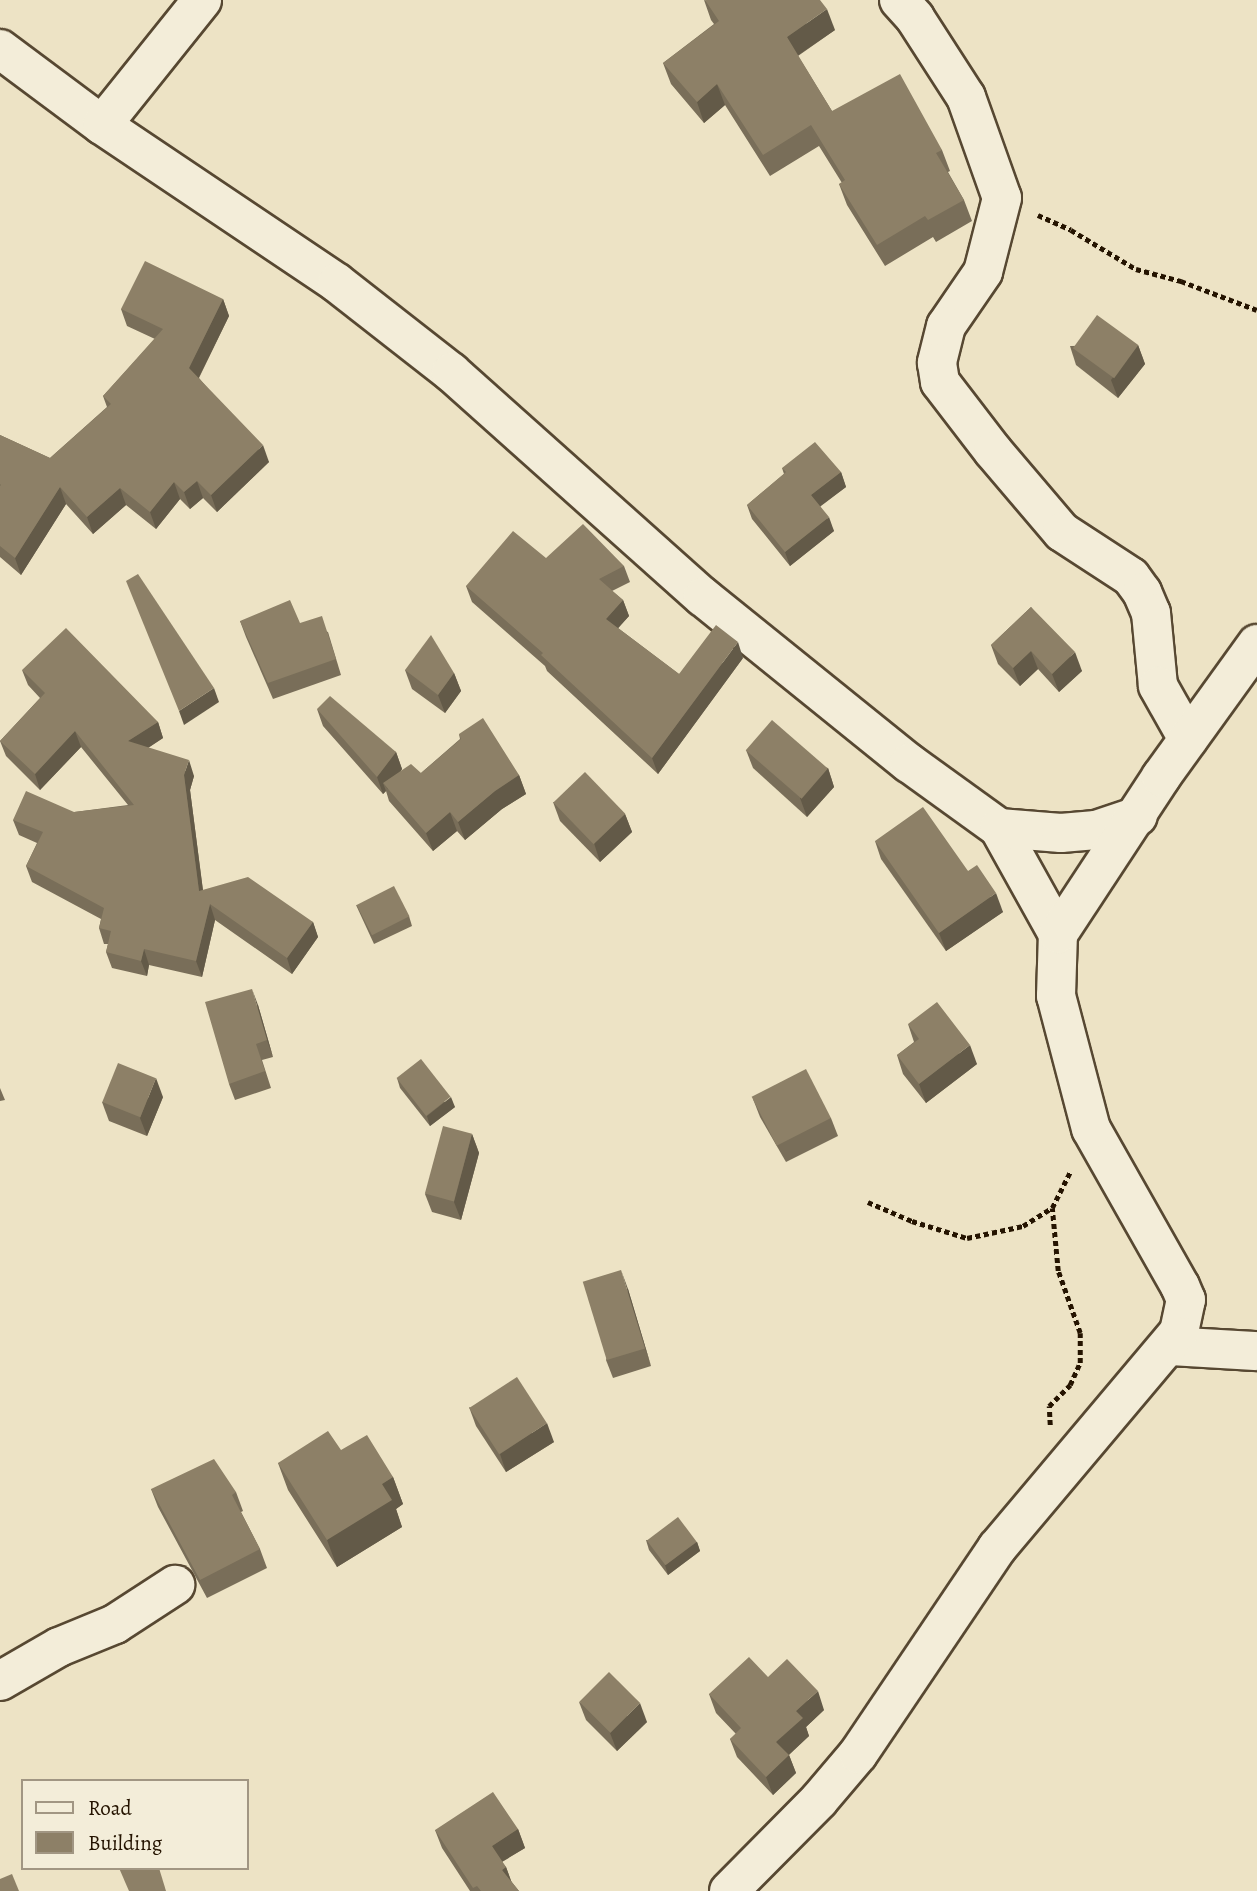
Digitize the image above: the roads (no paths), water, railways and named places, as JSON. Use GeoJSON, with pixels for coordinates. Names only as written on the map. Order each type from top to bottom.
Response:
{"type":"FeatureCollection","features":[{"type":"Feature","properties":{"kind":"street"},"geometry":{"type":"LineString","coordinates":[[102,125],[202,0]]}},
{"type":"Feature","properties":{"kind":"street"},"geometry":{"type":"LineString","coordinates":[[899,0],[915,18],[966,97],[1002,198],[984,272],[946,326],[937,362],[940,382],[993,452],[1062,532],[1131,577],[1142,592],[1151,614],[1158,686],[1188,739]]}},
{"type":"Feature","properties":{"kind":"street"},"geometry":{"type":"LineString","coordinates":[[0,49],[102,125],[337,283],[451,372],[703,597],[909,763],[999,828],[1058,934],[1056,996],[1091,1129],[1186,1300],[1179,1332],[996,1548],[858,1754],[820,1800],[729,1891]]}},
{"type":"Feature","properties":{"kind":"street"},"geometry":{"type":"LineString","coordinates":[[1058,934],[1188,739],[1257,644]]}},
{"type":"Feature","properties":{"kind":"street"},"geometry":{"type":"LineString","coordinates":[[999,828],[1061,833],[1096,830],[1138,816]]}},
{"type":"Feature","properties":{"kind":"street"},"geometry":{"type":"LineString","coordinates":[[1169,1346],[1257,1351]]}},
{"type":"Feature","properties":{"kind":"street"},"geometry":{"type":"LineString","coordinates":[[0,1681],[59,1647],[115,1624],[175,1585]]}}]}
